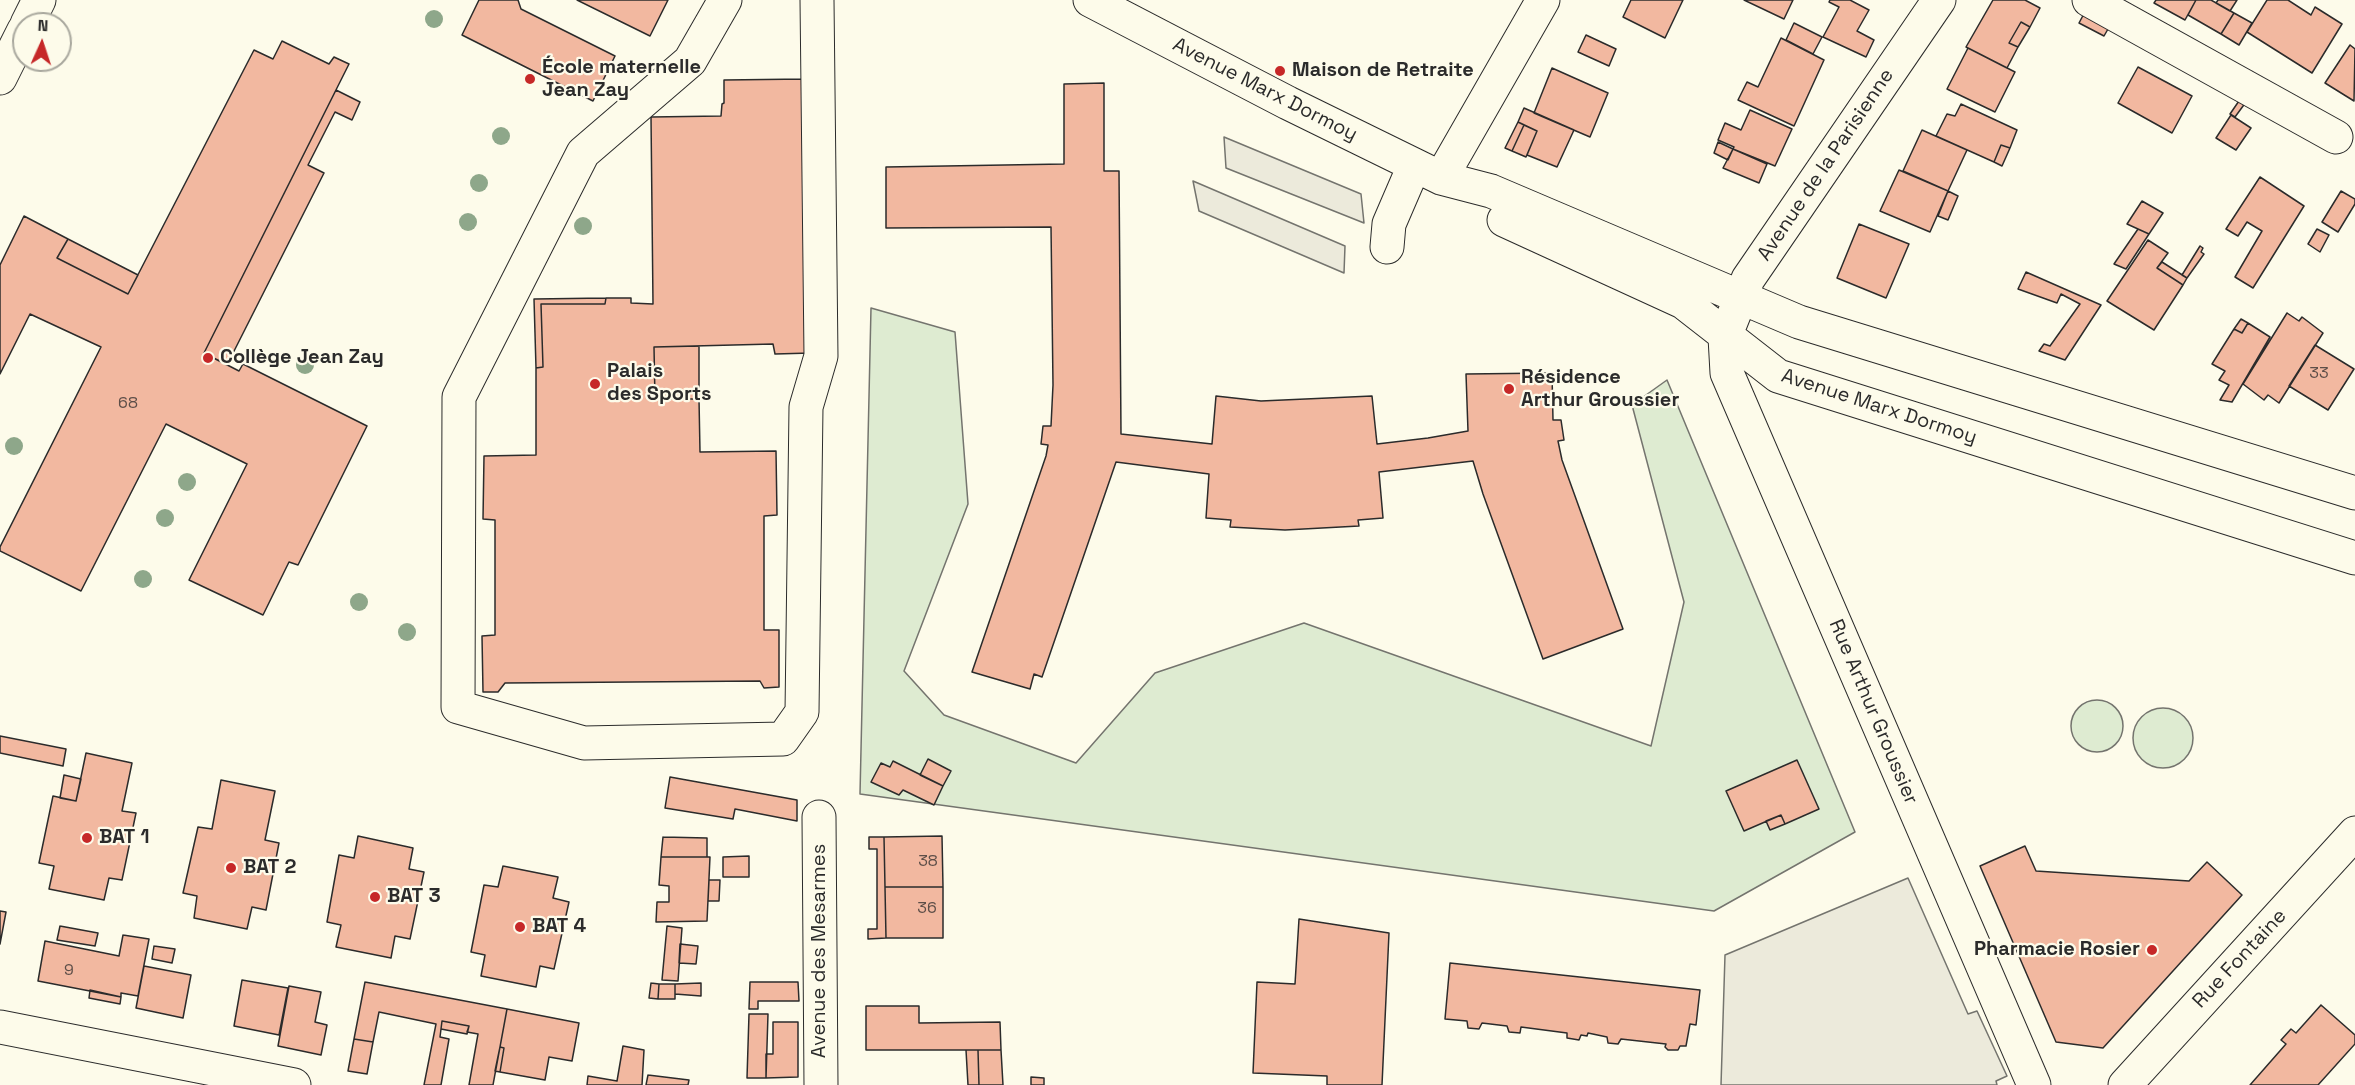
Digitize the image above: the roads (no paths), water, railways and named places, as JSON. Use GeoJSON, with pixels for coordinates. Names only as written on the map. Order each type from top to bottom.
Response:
{"type":"FeatureCollection","features":[{"type":"Feature","properties":{"kind":"street"},"geometry":{"type":"LineString","coordinates":[[724,0],[690,62],[584,153],[459,397],[458,707],[584,743],[783,739],[802,712],[806,407],[821,356],[817,0]]}},
{"type":"Feature","properties":{"kind":"street","name":"Avenue Marx Dormoy"},"geometry":{"type":"LineString","coordinates":[[1090,0],[1278,98],[1427,172],[1481,210],[1683,302],[1725,337],[1778,376],[2355,558]]}},
{"type":"Feature","properties":{"kind":"street"},"geometry":{"type":"LineString","coordinates":[[1387,247],[1389,224],[1427,172],[1543,0]]}},
{"type":"Feature","properties":{"kind":"street","name":"Avenue de la Parisienne"},"geometry":{"type":"LineString","coordinates":[[1725,337],[1748,279],[1939,0]]}},
{"type":"Feature","properties":{"kind":"street"},"geometry":{"type":"LineString","coordinates":[[2089,0],[2336,137]]}},
{"type":"Feature","properties":{"kind":"street"},"geometry":{"type":"LineString","coordinates":[[0,78],[12,54]]}},
{"type":"Feature","properties":{"kind":"street","name":"Avenue Marx Dormoy"},"geometry":{"type":"LineString","coordinates":[[1427,172],[1491,191],[1799,322],[2355,494]]}},
{"type":"Feature","properties":{"kind":"street","name":"Rue Arthur Groussier"},"geometry":{"type":"LineString","coordinates":[[1725,337],[1727,373],[1740,405],[2034,1085]]}},
{"type":"Feature","properties":{"kind":"street","name":"Avenue des Mesarmes"},"geometry":{"type":"LineString","coordinates":[[819,817],[821,1085]]}},
{"type":"Feature","properties":{"kind":"street","name":"Rue Fontaine"},"geometry":{"type":"LineString","coordinates":[[2125,1085],[2355,833]]}},
{"type":"Feature","properties":{"kind":"street"},"geometry":{"type":"LineString","coordinates":[[0,1027],[294,1085]]}},
{"type":"Feature","properties":{"kind":"place","name":"Maison de Retraite"},"geometry":{"type":"Point","coordinates":[1280,71]}},
{"type":"Feature","properties":{"kind":"place","name":"École maternelle Jean Zay"},"geometry":{"type":"Point","coordinates":[530,79]}},
{"type":"Feature","properties":{"kind":"place","name":"Collège Jean Zay"},"geometry":{"type":"Point","coordinates":[208,358]}},
{"type":"Feature","properties":{"kind":"place","name":"Palais des Sports"},"geometry":{"type":"Point","coordinates":[595,384]}},
{"type":"Feature","properties":{"kind":"place","name":"Résidence Arthur Groussier"},"geometry":{"type":"Point","coordinates":[1509,389]}},
{"type":"Feature","properties":{"kind":"place","name":"BAT 1"},"geometry":{"type":"Point","coordinates":[87,838]}},
{"type":"Feature","properties":{"kind":"place","name":"BAT 2"},"geometry":{"type":"Point","coordinates":[231,868]}},
{"type":"Feature","properties":{"kind":"place","name":"BAT 3"},"geometry":{"type":"Point","coordinates":[375,897]}},
{"type":"Feature","properties":{"kind":"place","name":"BAT 4"},"geometry":{"type":"Point","coordinates":[520,927]}},
{"type":"Feature","properties":{"kind":"place","name":"Pharmacie Rosier"},"geometry":{"type":"Point","coordinates":[2152,950]}}]}
